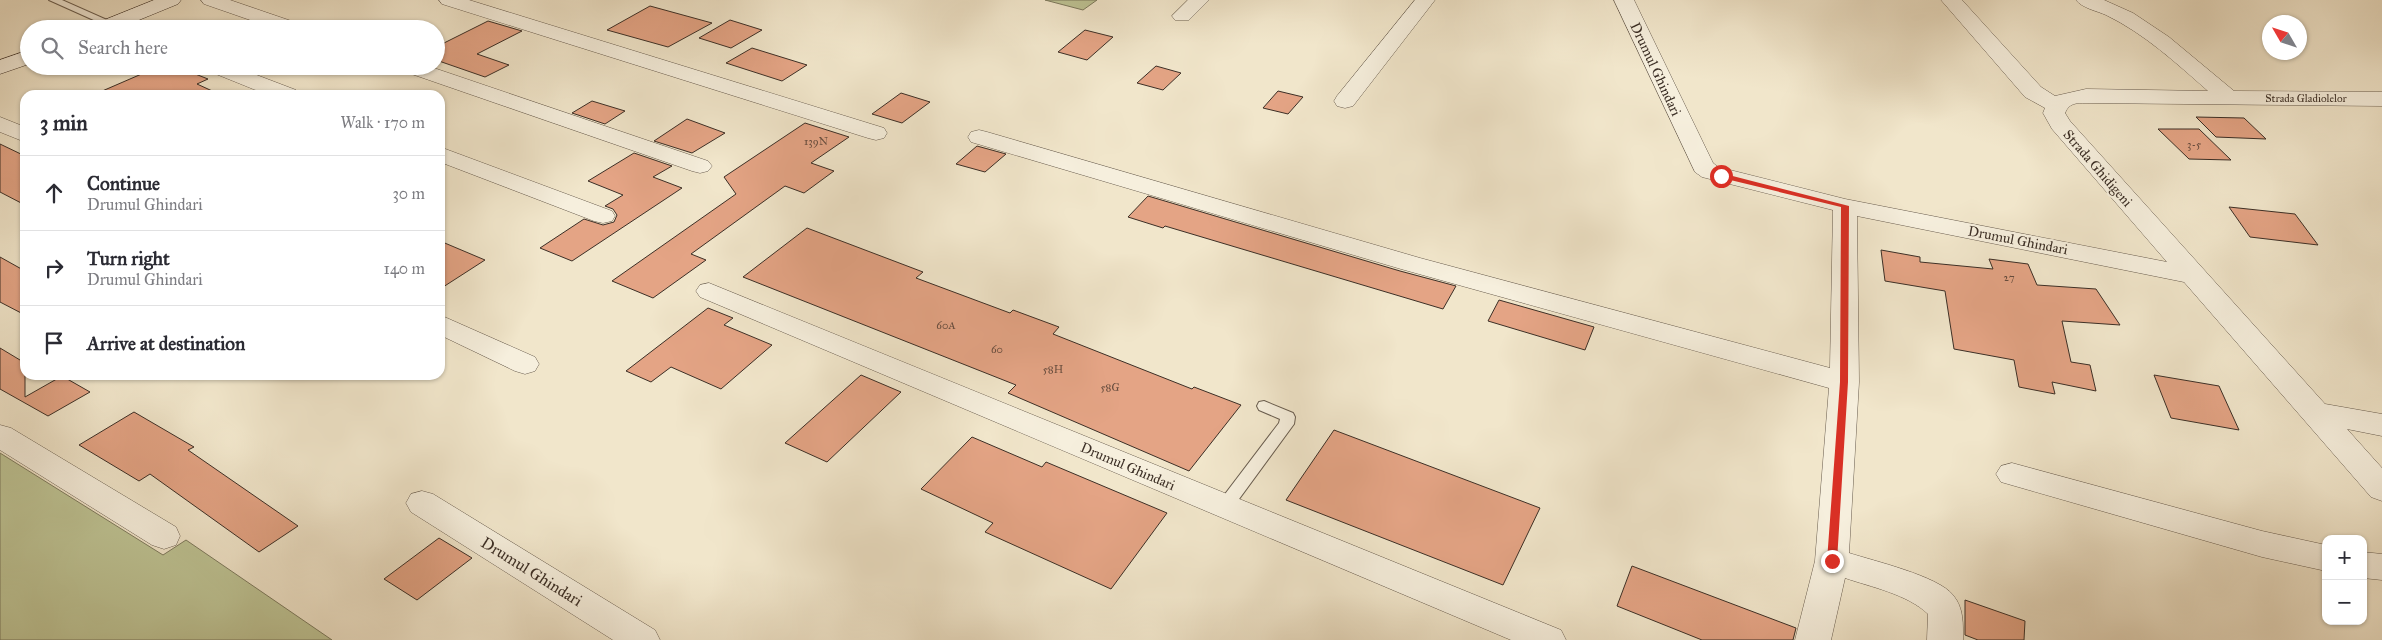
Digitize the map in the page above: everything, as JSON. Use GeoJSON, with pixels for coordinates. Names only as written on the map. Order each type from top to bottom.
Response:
{"type":"FeatureCollection","features":[{"type":"Feature","properties":{"kind":"street"},"geometry":{"type":"LineString","coordinates":[[211,0],[270,20]]}},
{"type":"Feature","properties":{"kind":"street"},"geometry":{"type":"LineString","coordinates":[[449,0],[876,133]]}},
{"type":"Feature","properties":{"kind":"street"},"geometry":{"type":"LineString","coordinates":[[1182,16],[1199,0]]}},
{"type":"Feature","properties":{"kind":"street"},"geometry":{"type":"LineString","coordinates":[[1345,101],[1425,0]]}},
{"type":"Feature","properties":{"kind":"street","name":"Drumul Ghindari"},"geometry":{"type":"LineString","coordinates":[[1624,0],[1703,167],[1721,176],[1845,206],[2191,275]]}},
{"type":"Feature","properties":{"kind":"street"},"geometry":{"type":"LineString","coordinates":[[1950,0],[2033,92],[2057,106],[2060,101],[2068,97],[2086,96],[2229,98]]}},
{"type":"Feature","properties":{"kind":"street"},"geometry":{"type":"LineString","coordinates":[[2086,0],[2112,10],[2138,24],[2229,98]]}},
{"type":"Feature","properties":{"kind":"street"},"geometry":{"type":"LineString","coordinates":[[125,20],[163,1]]}},
{"type":"Feature","properties":{"kind":"street"},"geometry":{"type":"LineString","coordinates":[[0,68],[20,60]]}},
{"type":"Feature","properties":{"kind":"street"},"geometry":{"type":"LineString","coordinates":[[236,75],[275,90]]}},
{"type":"Feature","properties":{"kind":"street"},"geometry":{"type":"LineString","coordinates":[[433,75],[700,166]]}},
{"type":"Feature","properties":{"kind":"street","name":"Strada Gladiolelor"},"geometry":{"type":"LineString","coordinates":[[2229,98],[2382,99]]}},
{"type":"Feature","properties":{"kind":"street"},"geometry":{"type":"LineString","coordinates":[[2357,99],[2382,111]]}},
{"type":"Feature","properties":{"kind":"street","name":"Strada Ghidigeni"},"geometry":{"type":"LineString","coordinates":[[2057,106],[2054,113],[2060,124],[2382,490]]}},
{"type":"Feature","properties":{"kind":"street"},"geometry":{"type":"LineString","coordinates":[[0,124],[20,133]]}},
{"type":"Feature","properties":{"kind":"street"},"geometry":{"type":"LineString","coordinates":[[979,137],[1256,219],[1844,382]]}},
{"type":"Feature","properties":{"kind":"street"},"geometry":{"type":"LineString","coordinates":[[445,156],[603,216]]}},
{"type":"Feature","properties":{"kind":"street"},"geometry":{"type":"LineString","coordinates":[[1812,640],[1832,561],[1844,382],[1845,206]]}},
{"type":"Feature","properties":{"kind":"street","name":"Drumul Ghindari"},"geometry":{"type":"LineString","coordinates":[[709,291],[1548,640]]}},
{"type":"Feature","properties":{"kind":"street"},"geometry":{"type":"LineString","coordinates":[[445,326],[525,364]]}},
{"type":"Feature","properties":{"kind":"street"},"geometry":{"type":"LineString","coordinates":[[2314,412],[2382,425]]}},
{"type":"Feature","properties":{"kind":"street"},"geometry":{"type":"LineString","coordinates":[[0,436],[164,536]]}},
{"type":"Feature","properties":{"kind":"street"},"geometry":{"type":"LineString","coordinates":[[2012,474],[2262,544],[2322,557]]}},
{"type":"Feature","properties":{"kind":"street","name":"Drumul Ghindari"},"geometry":{"type":"LineString","coordinates":[[422,503],[642,640]]}},
{"type":"Feature","properties":{"kind":"street"},"geometry":{"type":"LineString","coordinates":[[1832,561],[1929,594],[1943,606],[1946,619],[1944,640]]}},
{"type":"Feature","properties":{"kind":"street"},"geometry":{"type":"LineString","coordinates":[[2367,565],[2382,567]]}},
{"type":"Feature","properties":{"kind":"lane"},"geometry":{"type":"LineString","coordinates":[[54,0],[96,20]]}},
{"type":"Feature","properties":{"kind":"lane"},"geometry":{"type":"LineString","coordinates":[[1225,506],[1286,424],[1288,416],[1264,406]]}},
{"type":"Feature","properties":{"kind":"green space"},"geometry":{"type":"Polygon","coordinates":[[[1045,0],[1097,0],[1083,10],[1045,0]]]}},
{"type":"Feature","properties":{"kind":"green space"},"geometry":{"type":"Polygon","coordinates":[[[0,453],[163,555],[186,540],[332,640],[0,640],[0,453]]]}},
{"type":"Feature","properties":{"kind":"building"},"geometry":{"type":"Polygon","coordinates":[[[650,6],[712,23],[668,47],[607,30],[650,6]]]}},
{"type":"Feature","properties":{"kind":"building"},"geometry":{"type":"Polygon","coordinates":[[[730,20],[762,30],[731,48],[699,38],[730,20]]]}},
{"type":"Feature","properties":{"kind":"building"},"geometry":{"type":"Polygon","coordinates":[[[488,21],[522,31],[477,54],[509,65],[485,77],[445,63],[445,42],[488,21]]]}},
{"type":"Feature","properties":{"kind":"building"},"geometry":{"type":"Polygon","coordinates":[[[1085,30],[1113,37],[1087,60],[1058,52],[1085,30]]]}},
{"type":"Feature","properties":{"kind":"building"},"geometry":{"type":"Polygon","coordinates":[[[752,48],[807,65],[782,81],[726,63],[752,48]]]}},
{"type":"Feature","properties":{"kind":"building"},"geometry":{"type":"Polygon","coordinates":[[[1156,66],[1181,73],[1163,90],[1137,83],[1156,66]]]}},
{"type":"Feature","properties":{"kind":"building"},"geometry":{"type":"Polygon","coordinates":[[[139,75],[198,75],[208,79],[197,84],[210,90],[105,90],[139,75]]]}},
{"type":"Feature","properties":{"kind":"building"},"geometry":{"type":"Polygon","coordinates":[[[1278,91],[1303,97],[1288,114],[1263,108],[1278,91]]]}},
{"type":"Feature","properties":{"kind":"building"},"geometry":{"type":"Polygon","coordinates":[[[901,93],[930,102],[902,123],[872,114],[901,93]]]}},
{"type":"Feature","properties":{"kind":"building"},"geometry":{"type":"Polygon","coordinates":[[[592,101],[625,111],[605,124],[572,113],[592,101]]]}},
{"type":"Feature","properties":{"kind":"building"},"geometry":{"type":"Polygon","coordinates":[[[2196,117],[2244,118],[2266,139],[2216,137],[2196,117]]]}},
{"type":"Feature","properties":{"kind":"building"},"geometry":{"type":"Polygon","coordinates":[[[687,119],[725,133],[692,153],[654,141],[687,119]]]}},
{"type":"Feature","properties":{"kind":"building"},"geometry":{"type":"Polygon","coordinates":[[[805,123],[849,137],[811,163],[834,171],[804,193],[785,186],[691,254],[706,260],[653,298],[612,281],[736,194],[724,177],[805,123]]]}},
{"type":"Feature","properties":{"kind":"building"},"geometry":{"type":"Polygon","coordinates":[[[2158,129],[2199,129],[2231,160],[2189,159],[2158,129]]]}},
{"type":"Feature","properties":{"kind":"building"},"geometry":{"type":"Polygon","coordinates":[[[0,144],[20,154],[20,202],[0,192],[0,144]]]}},
{"type":"Feature","properties":{"kind":"building"},"geometry":{"type":"Polygon","coordinates":[[[977,146],[1006,154],[985,172],[956,164],[977,146]]]}},
{"type":"Feature","properties":{"kind":"building"},"geometry":{"type":"Polygon","coordinates":[[[634,153],[672,166],[653,177],[682,188],[572,261],[540,248],[584,219],[603,225],[614,222],[617,215],[613,209],[605,206],[623,195],[588,181],[634,153]]]}},
{"type":"Feature","properties":{"kind":"building"},"geometry":{"type":"Polygon","coordinates":[[[1148,196],[1456,286],[1443,309],[1165,226],[1163,228],[1128,217],[1148,196]]]}},
{"type":"Feature","properties":{"kind":"building"},"geometry":{"type":"Polygon","coordinates":[[[2229,207],[2295,214],[2318,245],[2250,237],[2229,207]]]}},
{"type":"Feature","properties":{"kind":"building"},"geometry":{"type":"Polygon","coordinates":[[[807,228],[923,272],[916,278],[1010,313],[1013,310],[1059,327],[1053,334],[1192,389],[1194,387],[1241,405],[1189,471],[1008,393],[1016,385],[743,277],[807,228]]]}},
{"type":"Feature","properties":{"kind":"building"},"geometry":{"type":"Polygon","coordinates":[[[445,243],[485,260],[445,286],[445,243]]]}},
{"type":"Feature","properties":{"kind":"building"},"geometry":{"type":"Polygon","coordinates":[[[1881,250],[1920,257],[1920,262],[1993,269],[1989,259],[2028,264],[2037,285],[2096,289],[2120,325],[2062,321],[2071,362],[2090,365],[2096,391],[2052,382],[2055,394],[2019,387],[2014,360],[1954,349],[1945,291],[1885,281],[1881,250]]]}},
{"type":"Feature","properties":{"kind":"building"},"geometry":{"type":"Polygon","coordinates":[[[0,257],[20,268],[20,312],[0,302],[0,257]]]}},
{"type":"Feature","properties":{"kind":"building"},"geometry":{"type":"Polygon","coordinates":[[[1499,300],[1594,327],[1585,350],[1488,321],[1499,300]]]}},
{"type":"Feature","properties":{"kind":"building"},"geometry":{"type":"Polygon","coordinates":[[[708,308],[733,318],[724,325],[772,345],[721,389],[671,367],[651,382],[626,371],[708,308]]]}},
{"type":"Feature","properties":{"kind":"building"},"geometry":{"type":"Polygon","coordinates":[[[0,348],[20,360],[20,380],[25,380],[25,397],[55,380],[69,380],[90,392],[48,416],[0,389],[0,348]]]}},
{"type":"Feature","properties":{"kind":"building"},"geometry":{"type":"Polygon","coordinates":[[[861,375],[901,392],[827,462],[785,443],[861,375]]]}},
{"type":"Feature","properties":{"kind":"building"},"geometry":{"type":"Polygon","coordinates":[[[2154,375],[2219,386],[2239,430],[2171,418],[2154,375]]]}},
{"type":"Feature","properties":{"kind":"building"},"geometry":{"type":"Polygon","coordinates":[[[134,412],[194,447],[188,450],[298,526],[259,552],[150,474],[139,481],[79,445],[134,412]]]}},
{"type":"Feature","properties":{"kind":"building"},"geometry":{"type":"Polygon","coordinates":[[[1334,430],[1540,508],[1503,585],[1286,500],[1334,430]]]}},
{"type":"Feature","properties":{"kind":"building"},"geometry":{"type":"Polygon","coordinates":[[[972,437],[1042,467],[1046,462],[1167,513],[1111,589],[985,532],[993,523],[921,489],[972,437]]]}},
{"type":"Feature","properties":{"kind":"building"},"geometry":{"type":"Polygon","coordinates":[[[439,538],[472,558],[417,600],[384,579],[439,538]]]}},
{"type":"Feature","properties":{"kind":"building"},"geometry":{"type":"Polygon","coordinates":[[[1632,566],[1796,628],[1793,640],[1702,640],[1617,606],[1632,566]]]}},
{"type":"Feature","properties":{"kind":"building"},"geometry":{"type":"Polygon","coordinates":[[[1965,600],[2025,621],[2024,640],[1978,640],[1965,635],[1965,600]]]}},
{"type":"Feature","properties":{"kind":"route"},"geometry":{"type":"LineString","coordinates":[[1721,176],[1845,206],[1844,382],[1832,561]]}}]}
